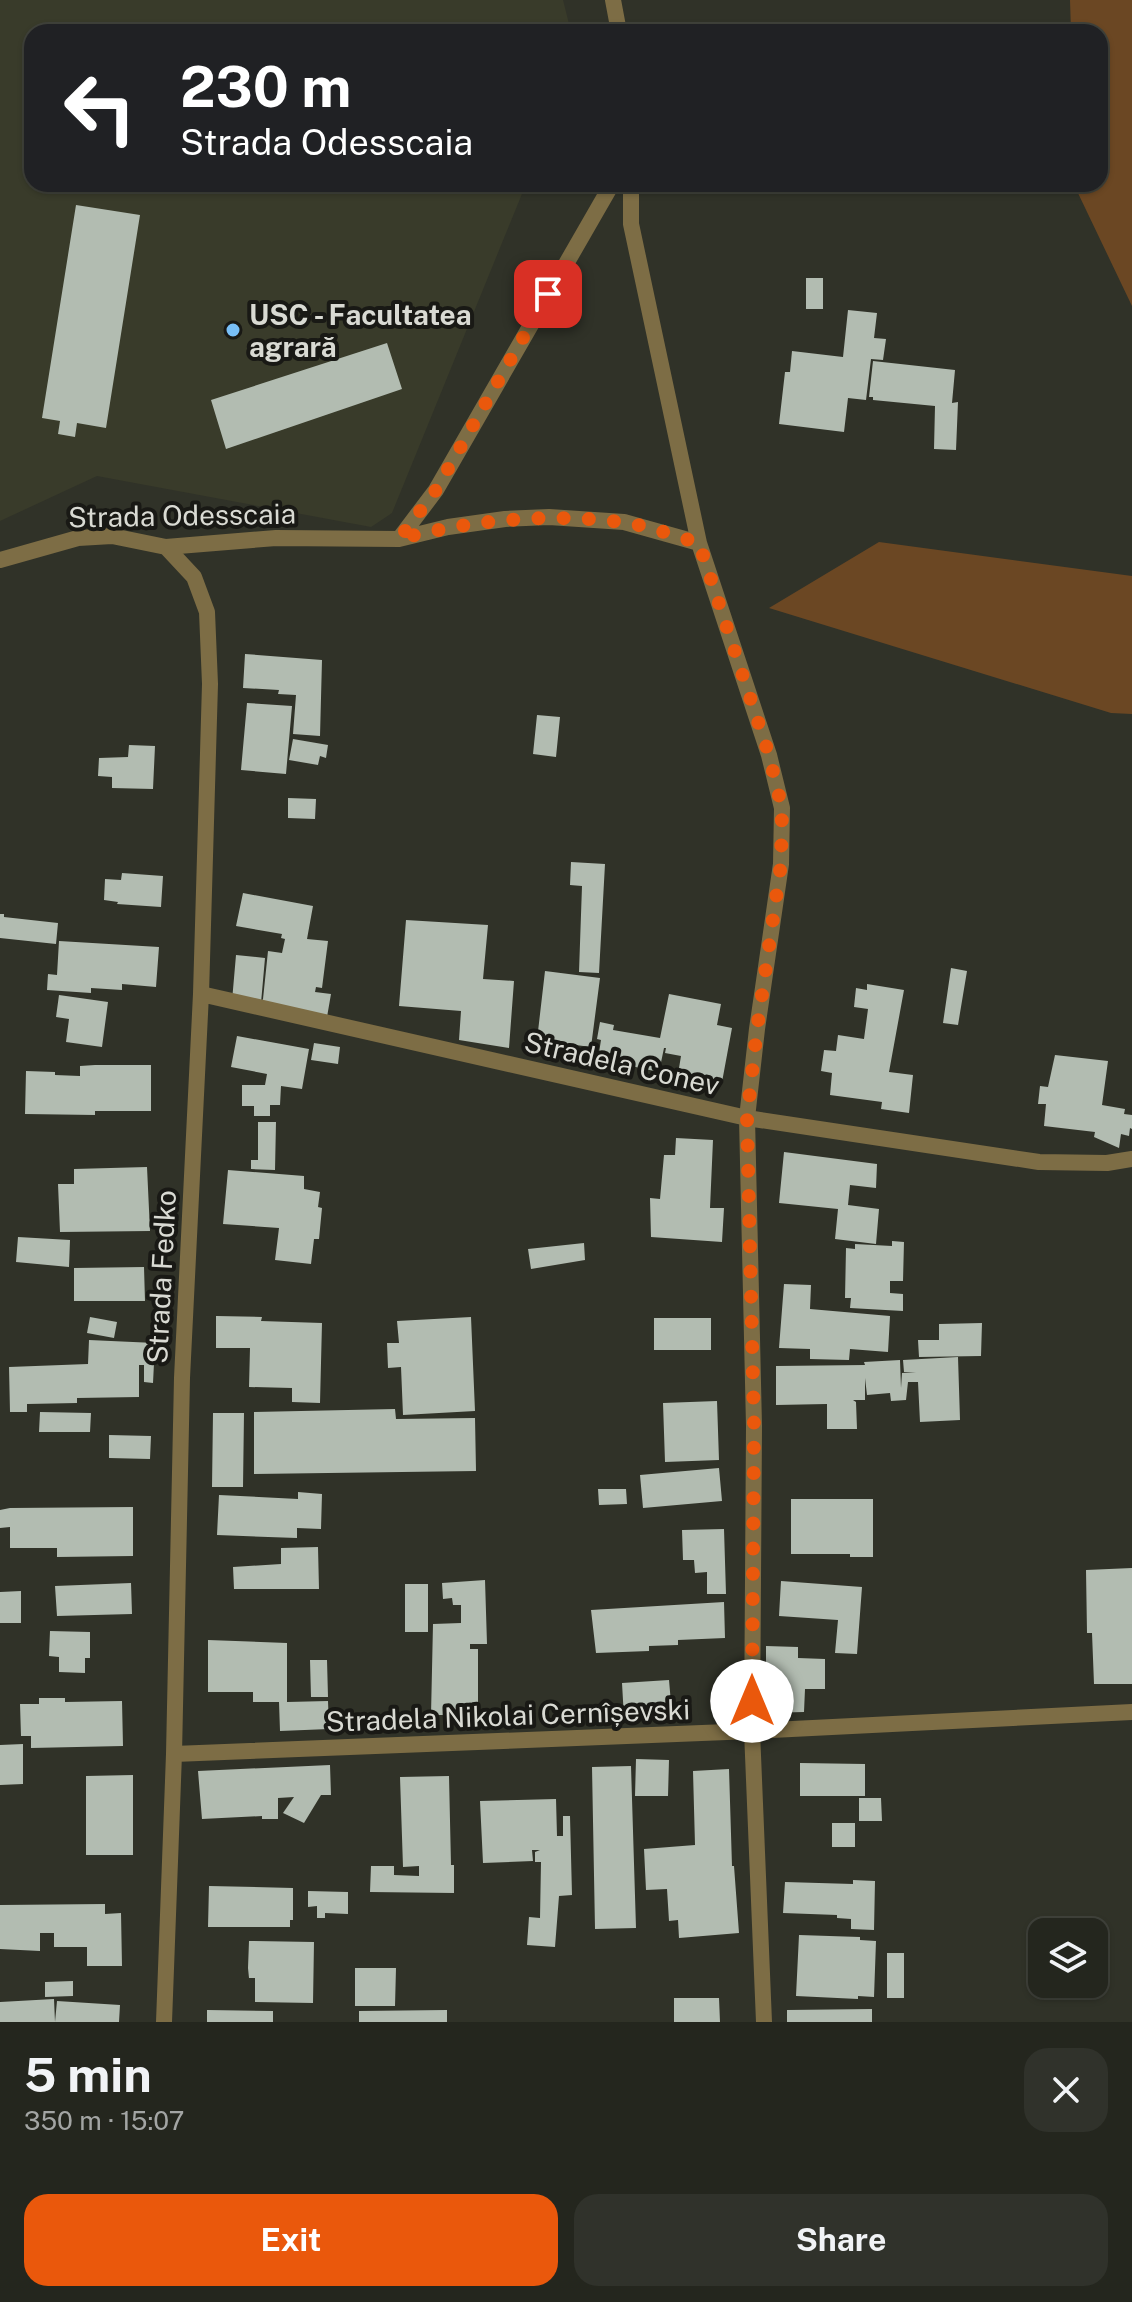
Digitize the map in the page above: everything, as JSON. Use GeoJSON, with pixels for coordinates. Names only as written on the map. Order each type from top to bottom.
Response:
{"type":"FeatureCollection","features":[{"type":"Feature","properties":{"kind":"street"},"geometry":{"type":"LineString","coordinates":[[613,0],[618,24]]}},
{"type":"Feature","properties":{"kind":"street"},"geometry":{"type":"LineString","coordinates":[[399,539],[436,490],[607,192]]}},
{"type":"Feature","properties":{"kind":"street"},"geometry":{"type":"LineString","coordinates":[[631,192],[631,224],[699,543],[769,755],[782,808],[781,864],[747,1118],[754,1426],[752,1731],[764,2022]]}},
{"type":"Feature","properties":{"kind":"street","name":"Strada Odesscaia"},"geometry":{"type":"LineString","coordinates":[[0,560],[78,538],[112,536],[166,547],[276,538],[399,539],[448,527],[549,517],[624,522],[699,543]]}},
{"type":"Feature","properties":{"kind":"street","name":"Strada Fedko"},"geometry":{"type":"LineString","coordinates":[[164,2022],[174,1754],[182,1378],[201,994],[210,684],[207,612],[194,577],[166,547]]}},
{"type":"Feature","properties":{"kind":"street","name":"Stradela Conev"},"geometry":{"type":"LineString","coordinates":[[201,994],[747,1118],[1039,1162],[1107,1163],[1132,1159]]}},
{"type":"Feature","properties":{"kind":"street","name":"Stradela Nikolai Cernîșevski"},"geometry":{"type":"LineString","coordinates":[[174,1754],[1132,1712]]}},
{"type":"Feature","properties":{"kind":"shaded area","name":"USC - Facultatea agrară"},"geometry":{"type":"Polygon","coordinates":[[[0,0],[563,0],[569,24],[24,24],[24,192],[523,192],[392,513],[371,527],[97,476],[0,521],[0,0]]]}},
{"type":"Feature","properties":{"kind":"shaded area"},"geometry":{"type":"Polygon","coordinates":[[[1070,0],[1132,0],[1132,306],[1077,192],[1108,192],[1108,24],[1071,24],[1070,0]]]}},
{"type":"Feature","properties":{"kind":"shaded area"},"geometry":{"type":"Polygon","coordinates":[[[879,542],[1132,576],[1132,714],[1111,713],[769,608],[879,542]]]}},
{"type":"Feature","properties":{"kind":"building"},"geometry":{"type":"Polygon","coordinates":[[[76,205],[140,215],[106,428],[77,423],[75,437],[58,434],[60,421],[42,418],[76,205]]]}},
{"type":"Feature","properties":{"kind":"building"},"geometry":{"type":"Polygon","coordinates":[[[806,278],[823,278],[823,309],[806,309],[806,278]]]}},
{"type":"Feature","properties":{"kind":"building"},"geometry":{"type":"Polygon","coordinates":[[[848,310],[877,313],[874,338],[886,339],[883,360],[871,359],[866,400],[848,398],[844,432],[779,424],[785,372],[790,372],[792,351],[843,357],[848,310]]]}},
{"type":"Feature","properties":{"kind":"building"},"geometry":{"type":"Polygon","coordinates":[[[387,343],[402,389],[226,449],[211,400],[387,343]]]}},
{"type":"Feature","properties":{"kind":"building"},"geometry":{"type":"Polygon","coordinates":[[[873,361],[955,370],[952,403],[958,402],[956,450],[934,449],[935,406],[873,400],[869,397],[873,361]]]}},
{"type":"Feature","properties":{"kind":"building"},"geometry":{"type":"Polygon","coordinates":[[[245,654],[322,660],[320,736],[293,734],[296,695],[278,694],[279,690],[243,688],[245,654]]]}},
{"type":"Feature","properties":{"kind":"building"},"geometry":{"type":"Polygon","coordinates":[[[247,703],[292,706],[286,774],[241,770],[247,703]]]}},
{"type":"Feature","properties":{"kind":"building"},"geometry":{"type":"Polygon","coordinates":[[[537,715],[560,717],[556,757],[533,754],[537,715]]]}},
{"type":"Feature","properties":{"kind":"building"},"geometry":{"type":"Polygon","coordinates":[[[293,739],[328,745],[326,758],[320,756],[318,765],[289,760],[293,739]]]}},
{"type":"Feature","properties":{"kind":"building"},"geometry":{"type":"Polygon","coordinates":[[[129,745],[155,746],[153,789],[112,788],[112,777],[98,776],[99,758],[128,757],[129,745]]]}},
{"type":"Feature","properties":{"kind":"building"},"geometry":{"type":"Polygon","coordinates":[[[288,798],[316,799],[315,819],[288,818],[288,798]]]}},
{"type":"Feature","properties":{"kind":"building"},"geometry":{"type":"Polygon","coordinates":[[[571,862],[605,864],[599,973],[579,972],[582,886],[570,885],[571,862]]]}},
{"type":"Feature","properties":{"kind":"building"},"geometry":{"type":"Polygon","coordinates":[[[122,873],[163,876],[161,907],[104,900],[105,879],[121,880],[122,873]]]}},
{"type":"Feature","properties":{"kind":"building"},"geometry":{"type":"Polygon","coordinates":[[[243,893],[313,906],[307,939],[328,941],[322,988],[316,987],[315,992],[331,994],[327,1017],[258,1008],[263,999],[268,951],[282,953],[285,939],[281,938],[282,934],[236,926],[243,893]]]}},
{"type":"Feature","properties":{"kind":"building"},"geometry":{"type":"Polygon","coordinates":[[[0,914],[58,923],[56,944],[0,938],[0,914]]]}},
{"type":"Feature","properties":{"kind":"building"},"geometry":{"type":"Polygon","coordinates":[[[406,920],[488,925],[483,979],[514,981],[509,1048],[459,1040],[461,1011],[399,1006],[406,920]]]}},
{"type":"Feature","properties":{"kind":"building"},"geometry":{"type":"Polygon","coordinates":[[[59,941],[159,947],[156,987],[122,984],[122,990],[91,988],[91,993],[47,990],[48,974],[57,975],[59,941]]]}},
{"type":"Feature","properties":{"kind":"building"},"geometry":{"type":"Polygon","coordinates":[[[236,955],[265,958],[261,1003],[232,1001],[236,955]]]}},
{"type":"Feature","properties":{"kind":"building"},"geometry":{"type":"Polygon","coordinates":[[[951,968],[967,971],[958,1025],[943,1023],[951,968]]]}},
{"type":"Feature","properties":{"kind":"building"},"geometry":{"type":"Polygon","coordinates":[[[545,971],[600,978],[591,1047],[537,1040],[545,971]]]}},
{"type":"Feature","properties":{"kind":"building"},"geometry":{"type":"Polygon","coordinates":[[[867,984],[904,990],[889,1072],[913,1075],[909,1113],[881,1109],[882,1102],[830,1095],[832,1073],[821,1071],[824,1050],[836,1051],[838,1035],[864,1039],[868,1009],[854,1007],[856,988],[867,990],[867,984]]]}},
{"type":"Feature","properties":{"kind":"building"},"geometry":{"type":"Polygon","coordinates":[[[669,994],[721,1004],[717,1025],[732,1028],[722,1082],[678,1074],[681,1056],[665,1053],[666,1048],[659,1072],[598,1059],[600,1022],[614,1025],[613,1030],[660,1038],[669,994]]]}},
{"type":"Feature","properties":{"kind":"building"},"geometry":{"type":"Polygon","coordinates":[[[59,995],[108,1002],[102,1047],[66,1042],[69,1019],[56,1017],[59,995]]]}},
{"type":"Feature","properties":{"kind":"building"},"geometry":{"type":"Polygon","coordinates":[[[237,1036],[309,1049],[302,1089],[281,1086],[280,1105],[270,1105],[270,1116],[254,1116],[254,1106],[242,1106],[242,1085],[265,1085],[267,1074],[231,1067],[237,1036]]]}},
{"type":"Feature","properties":{"kind":"building"},"geometry":{"type":"Polygon","coordinates":[[[314,1043],[340,1047],[338,1064],[311,1060],[314,1043]]]}},
{"type":"Feature","properties":{"kind":"building"},"geometry":{"type":"Polygon","coordinates":[[[1055,1055],[1108,1061],[1102,1105],[1125,1109],[1124,1114],[1132,1115],[1132,1129],[1129,1136],[1121,1134],[1119,1148],[1094,1137],[1095,1132],[1044,1126],[1046,1104],[1038,1104],[1040,1086],[1048,1087],[1055,1055]]]}},
{"type":"Feature","properties":{"kind":"building"},"geometry":{"type":"Polygon","coordinates":[[[151,1065],[151,1111],[95,1111],[95,1115],[25,1114],[26,1071],[80,1076],[80,1066],[151,1065]]]}},
{"type":"Feature","properties":{"kind":"building"},"geometry":{"type":"Polygon","coordinates":[[[258,1122],[276,1122],[275,1170],[251,1169],[251,1160],[258,1160],[258,1122]]]}},
{"type":"Feature","properties":{"kind":"building"},"geometry":{"type":"Polygon","coordinates":[[[676,1138],[713,1140],[710,1208],[724,1208],[722,1242],[651,1237],[650,1198],[660,1199],[664,1155],[675,1155],[676,1138]]]}},
{"type":"Feature","properties":{"kind":"building"},"geometry":{"type":"Polygon","coordinates":[[[784,1152],[877,1164],[876,1188],[850,1185],[848,1205],[879,1209],[876,1244],[835,1239],[838,1209],[779,1203],[784,1152]]]}},
{"type":"Feature","properties":{"kind":"building"},"geometry":{"type":"Polygon","coordinates":[[[147,1167],[150,1231],[60,1232],[58,1184],[74,1184],[74,1169],[147,1167]]]}},
{"type":"Feature","properties":{"kind":"building"},"geometry":{"type":"Polygon","coordinates":[[[228,1170],[304,1176],[304,1189],[320,1192],[319,1239],[314,1239],[311,1264],[275,1260],[279,1228],[223,1224],[228,1170]]]}},
{"type":"Feature","properties":{"kind":"building"},"geometry":{"type":"Polygon","coordinates":[[[18,1237],[70,1240],[69,1267],[16,1262],[18,1237]]]}},
{"type":"Feature","properties":{"kind":"building"},"geometry":{"type":"Polygon","coordinates":[[[892,1241],[904,1242],[903,1281],[890,1281],[890,1293],[903,1294],[903,1311],[850,1308],[851,1298],[845,1298],[846,1248],[855,1249],[855,1244],[892,1246],[892,1241]]]}},
{"type":"Feature","properties":{"kind":"building"},"geometry":{"type":"Polygon","coordinates":[[[584,1243],[585,1260],[531,1269],[528,1249],[584,1243]]]}},
{"type":"Feature","properties":{"kind":"building"},"geometry":{"type":"Polygon","coordinates":[[[144,1267],[145,1301],[74,1301],[74,1268],[144,1267]]]}},
{"type":"Feature","properties":{"kind":"building"},"geometry":{"type":"Polygon","coordinates":[[[784,1284],[811,1285],[810,1309],[890,1316],[888,1352],[850,1349],[849,1360],[810,1359],[810,1349],[779,1348],[784,1284]]]}},
{"type":"Feature","properties":{"kind":"building"},"geometry":{"type":"Polygon","coordinates":[[[216,1316],[322,1323],[320,1403],[292,1402],[292,1388],[249,1387],[250,1348],[216,1348],[216,1316]]]}},
{"type":"Feature","properties":{"kind":"building"},"geometry":{"type":"Polygon","coordinates":[[[90,1317],[117,1322],[114,1338],[87,1333],[90,1317]]]}},
{"type":"Feature","properties":{"kind":"building"},"geometry":{"type":"Polygon","coordinates":[[[471,1317],[475,1411],[403,1415],[401,1367],[388,1368],[387,1343],[399,1343],[397,1321],[471,1317]]]}},
{"type":"Feature","properties":{"kind":"building"},"geometry":{"type":"Polygon","coordinates":[[[654,1318],[711,1318],[711,1350],[654,1350],[654,1318]]]}},
{"type":"Feature","properties":{"kind":"building"},"geometry":{"type":"Polygon","coordinates":[[[982,1323],[981,1356],[919,1357],[918,1340],[939,1340],[939,1324],[982,1323]]]}},
{"type":"Feature","properties":{"kind":"building"},"geometry":{"type":"Polygon","coordinates":[[[89,1340],[155,1343],[153,1383],[144,1382],[144,1365],[139,1365],[139,1397],[77,1398],[77,1403],[27,1404],[27,1412],[10,1412],[9,1367],[88,1364],[89,1340]]]}},
{"type":"Feature","properties":{"kind":"building"},"geometry":{"type":"Polygon","coordinates":[[[958,1357],[960,1420],[920,1422],[918,1382],[908,1382],[906,1400],[891,1401],[890,1393],[867,1395],[865,1378],[865,1400],[853,1400],[856,1402],[857,1429],[827,1429],[827,1404],[776,1405],[776,1366],[865,1365],[864,1362],[900,1360],[901,1388],[902,1373],[916,1372],[904,1372],[903,1360],[958,1357]]]}},
{"type":"Feature","properties":{"kind":"building"},"geometry":{"type":"Polygon","coordinates":[[[717,1401],[719,1460],[665,1462],[663,1403],[717,1401]]]}},
{"type":"Feature","properties":{"kind":"building"},"geometry":{"type":"Polygon","coordinates":[[[395,1409],[396,1419],[475,1418],[476,1471],[254,1474],[254,1412],[395,1409]]]}},
{"type":"Feature","properties":{"kind":"building"},"geometry":{"type":"Polygon","coordinates":[[[40,1412],[91,1413],[90,1432],[39,1432],[40,1412]]]}},
{"type":"Feature","properties":{"kind":"building"},"geometry":{"type":"Polygon","coordinates":[[[213,1413],[244,1413],[243,1487],[212,1487],[213,1413]]]}},
{"type":"Feature","properties":{"kind":"building"},"geometry":{"type":"Polygon","coordinates":[[[109,1435],[151,1436],[150,1459],[109,1458],[109,1435]]]}},
{"type":"Feature","properties":{"kind":"building"},"geometry":{"type":"Polygon","coordinates":[[[719,1468],[722,1501],[643,1508],[640,1475],[719,1468]]]}},
{"type":"Feature","properties":{"kind":"building"},"geometry":{"type":"Polygon","coordinates":[[[598,1489],[626,1489],[627,1504],[599,1505],[598,1489]]]}},
{"type":"Feature","properties":{"kind":"building"},"geometry":{"type":"Polygon","coordinates":[[[298,1492],[322,1494],[321,1529],[297,1528],[297,1538],[217,1535],[219,1495],[298,1499],[298,1492]]]}},
{"type":"Feature","properties":{"kind":"building"},"geometry":{"type":"Polygon","coordinates":[[[791,1499],[873,1499],[873,1557],[791,1554],[791,1499]]]}},
{"type":"Feature","properties":{"kind":"building"},"geometry":{"type":"Polygon","coordinates":[[[133,1507],[133,1556],[57,1557],[57,1548],[10,1548],[10,1527],[0,1528],[0,1510],[10,1508],[133,1507]]]}},
{"type":"Feature","properties":{"kind":"building"},"geometry":{"type":"Polygon","coordinates":[[[724,1529],[726,1594],[707,1594],[707,1572],[695,1573],[694,1560],[683,1560],[682,1530],[724,1529]]]}},
{"type":"Feature","properties":{"kind":"building"},"geometry":{"type":"Polygon","coordinates":[[[318,1547],[319,1589],[234,1589],[233,1567],[281,1564],[281,1548],[318,1547]]]}},
{"type":"Feature","properties":{"kind":"building"},"geometry":{"type":"Polygon","coordinates":[[[1132,1568],[1132,1684],[1094,1684],[1092,1633],[1087,1633],[1086,1570],[1132,1568]]]}},
{"type":"Feature","properties":{"kind":"building"},"geometry":{"type":"Polygon","coordinates":[[[485,1580],[487,1644],[470,1644],[470,1649],[478,1649],[478,1715],[431,1715],[433,1624],[461,1623],[461,1605],[453,1605],[452,1598],[443,1599],[442,1583],[485,1580]]]}},
{"type":"Feature","properties":{"kind":"building"},"geometry":{"type":"Polygon","coordinates":[[[781,1581],[862,1587],[857,1654],[835,1653],[838,1620],[779,1616],[781,1581]]]}},
{"type":"Feature","properties":{"kind":"building"},"geometry":{"type":"Polygon","coordinates":[[[131,1583],[132,1614],[57,1616],[55,1586],[131,1583]]]}},
{"type":"Feature","properties":{"kind":"building"},"geometry":{"type":"Polygon","coordinates":[[[405,1584],[428,1584],[428,1632],[405,1632],[405,1584]]]}},
{"type":"Feature","properties":{"kind":"building"},"geometry":{"type":"Polygon","coordinates":[[[21,1591],[21,1623],[0,1623],[0,1592],[21,1591]]]}},
{"type":"Feature","properties":{"kind":"building"},"geometry":{"type":"Polygon","coordinates":[[[724,1602],[725,1638],[678,1640],[678,1645],[649,1646],[649,1651],[596,1653],[591,1610],[724,1602]]]}},
{"type":"Feature","properties":{"kind":"building"},"geometry":{"type":"Polygon","coordinates":[[[50,1631],[90,1632],[90,1658],[85,1658],[85,1673],[59,1672],[59,1657],[49,1656],[50,1631]]]}},
{"type":"Feature","properties":{"kind":"building"},"geometry":{"type":"Polygon","coordinates":[[[208,1640],[287,1643],[287,1702],[328,1701],[329,1729],[280,1731],[279,1702],[253,1702],[253,1692],[208,1692],[208,1640]]]}},
{"type":"Feature","properties":{"kind":"building"},"geometry":{"type":"Polygon","coordinates":[[[766,1646],[798,1647],[798,1658],[825,1659],[825,1689],[805,1689],[804,1712],[766,1713],[766,1646]]]}},
{"type":"Feature","properties":{"kind":"building"},"geometry":{"type":"Polygon","coordinates":[[[310,1660],[327,1660],[328,1697],[311,1697],[310,1660]]]}},
{"type":"Feature","properties":{"kind":"building"},"geometry":{"type":"Polygon","coordinates":[[[669,1680],[672,1715],[624,1718],[622,1683],[669,1680]]]}},
{"type":"Feature","properties":{"kind":"building"},"geometry":{"type":"Polygon","coordinates":[[[39,1698],[65,1698],[65,1702],[122,1701],[123,1746],[31,1748],[31,1736],[21,1736],[20,1704],[39,1704],[39,1698]]]}},
{"type":"Feature","properties":{"kind":"building"},"geometry":{"type":"Polygon","coordinates":[[[23,1744],[23,1784],[0,1785],[0,1745],[23,1744]]]}},
{"type":"Feature","properties":{"kind":"building"},"geometry":{"type":"Polygon","coordinates":[[[636,1759],[669,1760],[668,1796],[635,1796],[636,1759]]]}},
{"type":"Feature","properties":{"kind":"building"},"geometry":{"type":"Polygon","coordinates":[[[800,1763],[865,1764],[865,1796],[800,1796],[800,1763]]]}},
{"type":"Feature","properties":{"kind":"building"},"geometry":{"type":"Polygon","coordinates":[[[330,1765],[331,1795],[321,1795],[304,1823],[283,1813],[294,1797],[278,1798],[278,1819],[262,1819],[262,1816],[202,1819],[198,1771],[330,1765]]]}},
{"type":"Feature","properties":{"kind":"building"},"geometry":{"type":"Polygon","coordinates":[[[631,1766],[636,1928],[595,1929],[592,1767],[631,1766]]]}},
{"type":"Feature","properties":{"kind":"building"},"geometry":{"type":"Polygon","coordinates":[[[729,1769],[732,1866],[739,1933],[679,1938],[678,1920],[669,1921],[667,1889],[646,1890],[644,1849],[695,1845],[693,1771],[729,1769]]]}},
{"type":"Feature","properties":{"kind":"building"},"geometry":{"type":"Polygon","coordinates":[[[133,1775],[133,1855],[86,1855],[86,1776],[133,1775]]]}},
{"type":"Feature","properties":{"kind":"building"},"geometry":{"type":"Polygon","coordinates":[[[449,1776],[454,1893],[370,1892],[371,1866],[394,1866],[394,1875],[419,1876],[419,1866],[403,1867],[400,1777],[449,1776]]]}},
{"type":"Feature","properties":{"kind":"building"},"geometry":{"type":"Polygon","coordinates":[[[859,1798],[881,1798],[882,1821],[859,1821],[859,1798]]]}},
{"type":"Feature","properties":{"kind":"building"},"geometry":{"type":"Polygon","coordinates":[[[556,1799],[557,1836],[563,1836],[563,1816],[570,1816],[572,1895],[559,1896],[555,1947],[527,1945],[529,1917],[540,1918],[541,1862],[535,1862],[535,1852],[540,1850],[532,1850],[533,1861],[483,1863],[480,1801],[556,1799]]]}},
{"type":"Feature","properties":{"kind":"building"},"geometry":{"type":"Polygon","coordinates":[[[832,1823],[855,1823],[855,1847],[832,1847],[832,1823]]]}},
{"type":"Feature","properties":{"kind":"building"},"geometry":{"type":"Polygon","coordinates":[[[853,1880],[875,1881],[874,1930],[851,1929],[851,1919],[837,1918],[837,1915],[783,1913],[785,1882],[853,1884],[853,1880]]]}},
{"type":"Feature","properties":{"kind":"building"},"geometry":{"type":"Polygon","coordinates":[[[209,1886],[293,1888],[293,1920],[290,1920],[290,1927],[208,1927],[209,1886]]]}},
{"type":"Feature","properties":{"kind":"building"},"geometry":{"type":"Polygon","coordinates":[[[308,1891],[348,1892],[348,1914],[325,1913],[325,1918],[317,1918],[317,1906],[308,1907],[308,1891]]]}},
{"type":"Feature","properties":{"kind":"building"},"geometry":{"type":"Polygon","coordinates":[[[105,1904],[105,1914],[121,1913],[122,1966],[87,1966],[87,1947],[54,1947],[54,1933],[40,1933],[40,1951],[0,1949],[0,1905],[105,1904]]]}},
{"type":"Feature","properties":{"kind":"building"},"geometry":{"type":"Polygon","coordinates":[[[799,1935],[860,1937],[860,1940],[876,1941],[874,1997],[796,1996],[799,1935]]]}},
{"type":"Feature","properties":{"kind":"building"},"geometry":{"type":"Polygon","coordinates":[[[249,1941],[314,1942],[313,2003],[255,2002],[255,1978],[249,1978],[248,1968],[249,1941]]]}},
{"type":"Feature","properties":{"kind":"building"},"geometry":{"type":"Polygon","coordinates":[[[887,1953],[904,1953],[904,1998],[887,1998],[887,1953]]]}},
{"type":"Feature","properties":{"kind":"building"},"geometry":{"type":"Polygon","coordinates":[[[355,1968],[396,1968],[395,2006],[355,2006],[355,1968]]]}},
{"type":"Feature","properties":{"kind":"building"},"geometry":{"type":"Polygon","coordinates":[[[73,1981],[73,1996],[45,1997],[45,1982],[73,1981]]]}},
{"type":"Feature","properties":{"kind":"building"},"geometry":{"type":"Polygon","coordinates":[[[674,1998],[719,1998],[720,2022],[674,2022],[674,1998]]]}},
{"type":"Feature","properties":{"kind":"building"},"geometry":{"type":"Polygon","coordinates":[[[54,1999],[55,2022],[0,2022],[0,2002],[54,1999]]]}},
{"type":"Feature","properties":{"kind":"building"},"geometry":{"type":"Polygon","coordinates":[[[57,2001],[120,2005],[119,2022],[55,2022],[57,2001]]]}},
{"type":"Feature","properties":{"kind":"building"},"geometry":{"type":"Polygon","coordinates":[[[872,2009],[872,2022],[787,2022],[787,2010],[872,2009]]]}},
{"type":"Feature","properties":{"kind":"building"},"geometry":{"type":"Polygon","coordinates":[[[207,2010],[273,2011],[273,2022],[207,2022],[207,2010]]]}},
{"type":"Feature","properties":{"kind":"building"},"geometry":{"type":"Polygon","coordinates":[[[447,2010],[447,2022],[359,2022],[359,2011],[447,2010]]]}},
{"type":"Feature","properties":{"kind":"place","name":"USC - Facultatea agrară"},"geometry":{"type":"Point","coordinates":[233,330]}},
{"type":"Feature","properties":{"kind":"route"},"geometry":{"type":"LineString","coordinates":[[548,294],[436,490],[399,539],[448,527],[549,517],[624,522],[699,543],[769,755],[782,808],[781,864],[747,1118],[754,1426],[752,1701]]}}]}
